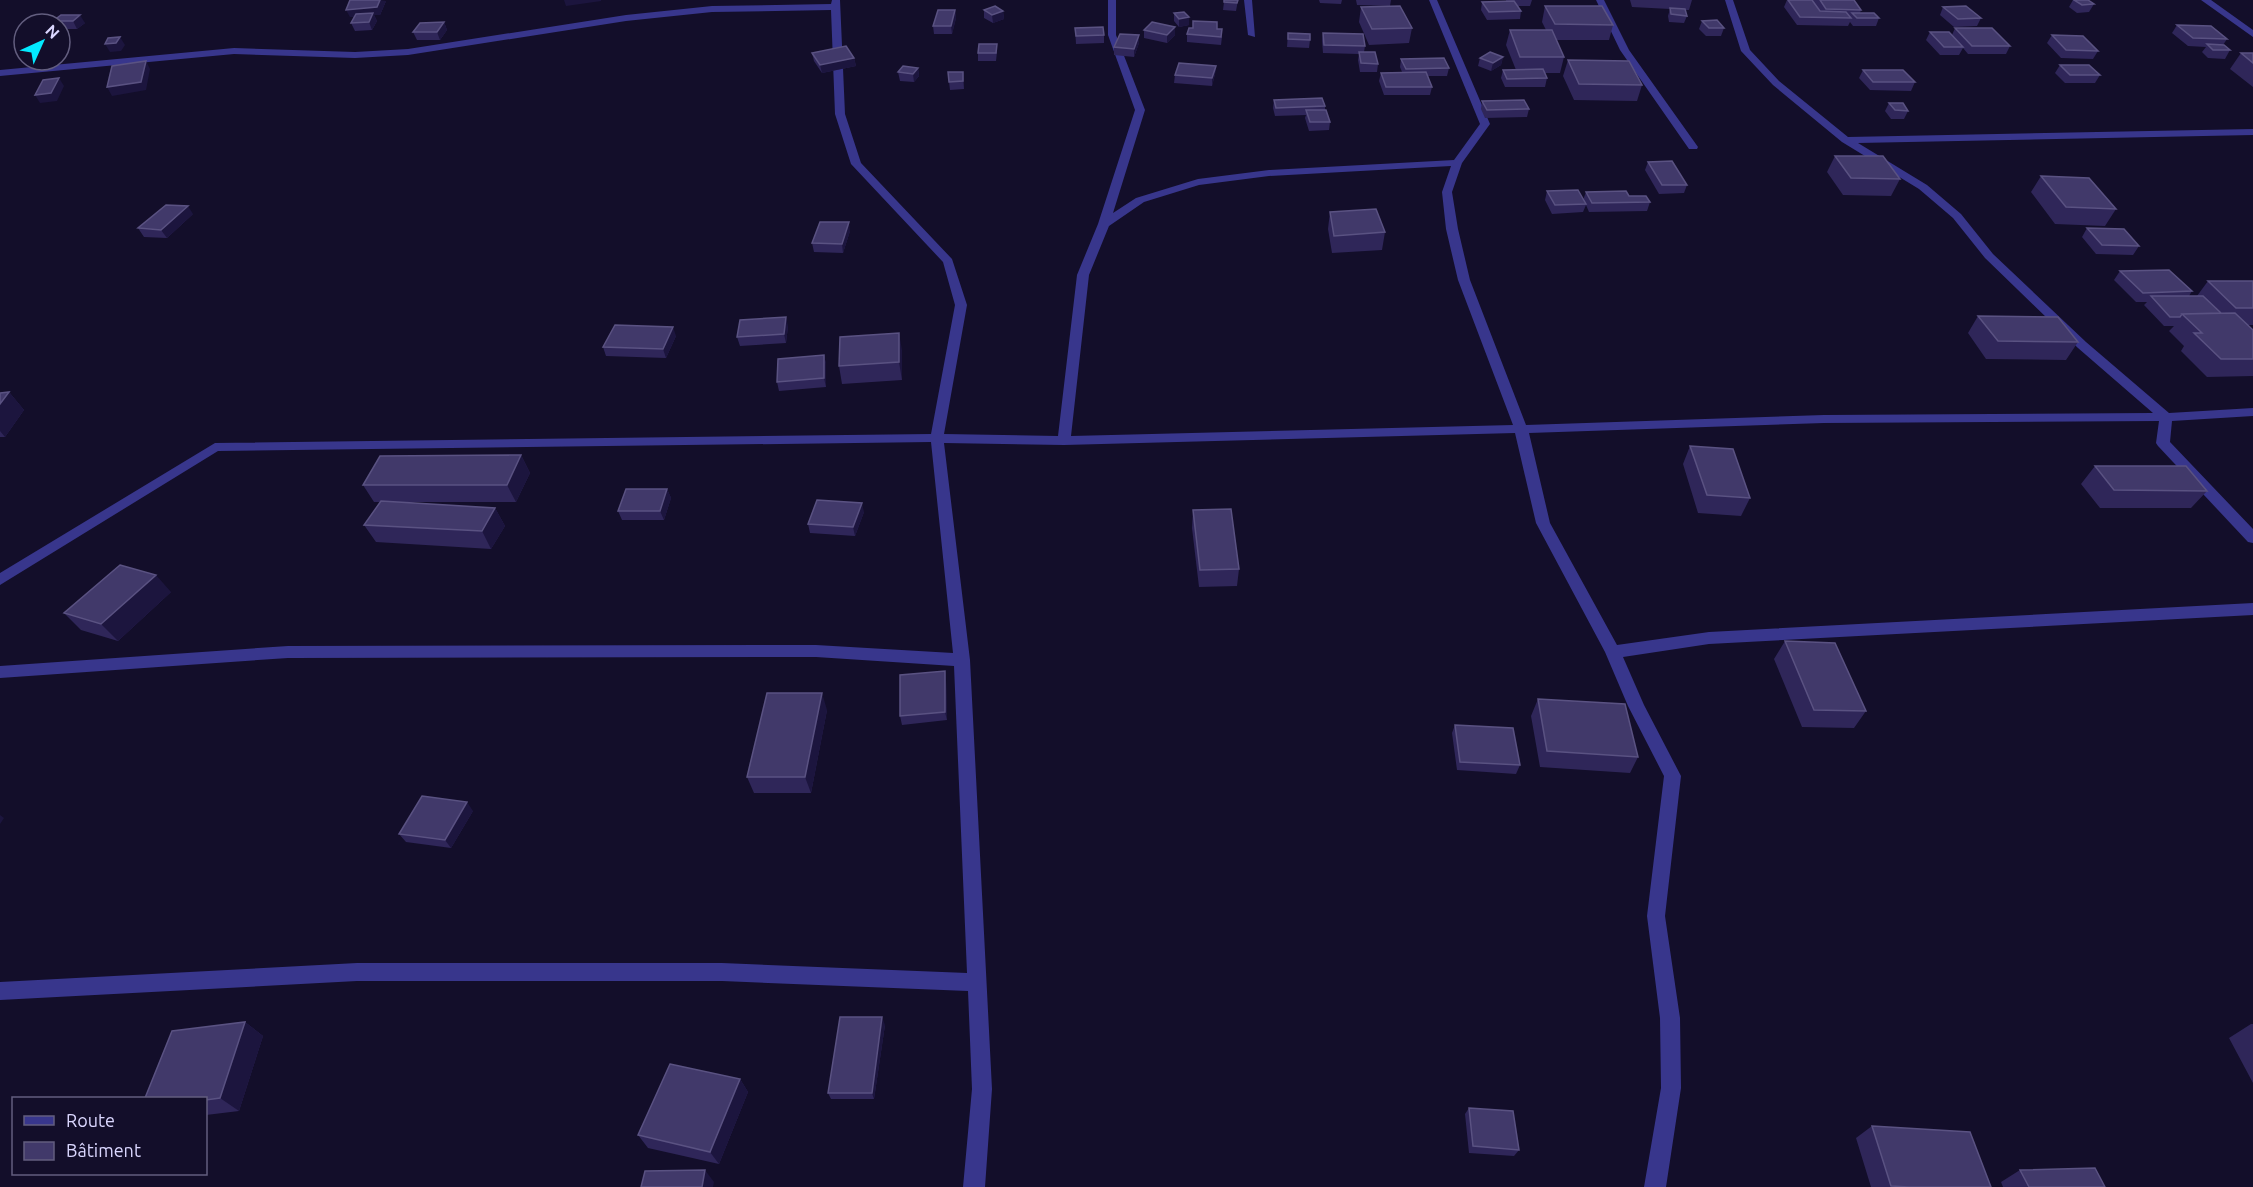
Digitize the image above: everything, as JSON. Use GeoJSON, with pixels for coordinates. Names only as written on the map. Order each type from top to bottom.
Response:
{"type":"FeatureCollection","features":[{"type":"Feature","properties":{"kind":"street"},"geometry":{"type":"LineString","coordinates":[[712,9],[717,0]]}},
{"type":"Feature","properties":{"kind":"street"},"geometry":{"type":"LineString","coordinates":[[1064,441],[1083,275],[1104,224],[1140,110],[1112,35],[1112,0]]}},
{"type":"Feature","properties":{"kind":"street"},"geometry":{"type":"LineString","coordinates":[[1248,0],[1252,35]]}},
{"type":"Feature","properties":{"kind":"street"},"geometry":{"type":"LineString","coordinates":[[1433,0],[1485,124],[1457,163],[1447,192],[1454,239],[1464,280],[1521,429],[1543,523],[1613,652],[1636,706],[1672,776],[1656,916],[1670,1018],[1671,1088],[1655,1187]]}},
{"type":"Feature","properties":{"kind":"street"},"geometry":{"type":"LineString","coordinates":[[1600,0],[1625,50],[1693,147]]}},
{"type":"Feature","properties":{"kind":"street"},"geometry":{"type":"LineString","coordinates":[[1729,0],[1746,51],[1776,83],[1846,140],[1923,187],[1957,216],[1989,256],[2082,345],[2166,417]]}},
{"type":"Feature","properties":{"kind":"street"},"geometry":{"type":"LineString","coordinates":[[2205,0],[2253,34]]}},
{"type":"Feature","properties":{"kind":"street"},"geometry":{"type":"LineString","coordinates":[[0,73],[234,51],[355,56],[408,52],[626,18],[712,9],[836,4],[840,114],[856,164],[948,261],[961,305],[937,438],[962,660],[982,1089],[974,1187]]}},
{"type":"Feature","properties":{"kind":"street"},"geometry":{"type":"LineString","coordinates":[[1846,140],[2253,132]]}},
{"type":"Feature","properties":{"kind":"street"},"geometry":{"type":"LineString","coordinates":[[1104,224],[1140,200],[1198,182],[1269,173],[1457,163]]}},
{"type":"Feature","properties":{"kind":"street"},"geometry":{"type":"LineString","coordinates":[[0,580],[215,447],[937,438],[1064,441],[1824,419],[2166,417],[2253,412]]}},
{"type":"Feature","properties":{"kind":"street"},"geometry":{"type":"LineString","coordinates":[[2166,417],[2163,443],[2253,538]]}},
{"type":"Feature","properties":{"kind":"street"},"geometry":{"type":"LineString","coordinates":[[1613,652],[1709,638],[2253,609]]}},
{"type":"Feature","properties":{"kind":"street"},"geometry":{"type":"LineString","coordinates":[[0,672],[288,652],[816,651],[962,660]]}},
{"type":"Feature","properties":{"kind":"street"},"geometry":{"type":"LineString","coordinates":[[0,991],[357,972],[722,972],[976,982]]}},
{"type":"Feature","properties":{"kind":"building"},"geometry":{"type":"Polygon","coordinates":[[[350,0],[380,0],[377,7],[346,10],[350,0]]]}},
{"type":"Feature","properties":{"kind":"building"},"geometry":{"type":"Polygon","coordinates":[[[1224,0],[1238,0],[1237,3],[1224,2],[1224,0]]]}},
{"type":"Feature","properties":{"kind":"building"},"geometry":{"type":"Polygon","coordinates":[[[1788,0],[1812,0],[1820,11],[1846,12],[1851,18],[1800,17],[1788,0]]]}},
{"type":"Feature","properties":{"kind":"building"},"geometry":{"type":"Polygon","coordinates":[[[1820,0],[1854,0],[1861,10],[1826,9],[1820,0]]]}},
{"type":"Feature","properties":{"kind":"building"},"geometry":{"type":"Polygon","coordinates":[[[2074,0],[2088,0],[2094,4],[2082,5],[2074,0]]]}},
{"type":"Feature","properties":{"kind":"building"},"geometry":{"type":"Polygon","coordinates":[[[1514,1],[1521,11],[1489,12],[1482,2],[1514,1]]]}},
{"type":"Feature","properties":{"kind":"building"},"geometry":{"type":"Polygon","coordinates":[[[995,6],[1003,11],[992,15],[984,10],[995,6]]]}},
{"type":"Feature","properties":{"kind":"building"},"geometry":{"type":"Polygon","coordinates":[[[1400,6],[1412,28],[1372,29],[1361,7],[1400,6]]]}},
{"type":"Feature","properties":{"kind":"building"},"geometry":{"type":"Polygon","coordinates":[[[1545,6],[1602,6],[1613,25],[1555,24],[1545,6]]]}},
{"type":"Feature","properties":{"kind":"building"},"geometry":{"type":"Polygon","coordinates":[[[1966,6],[1981,18],[1958,19],[1943,7],[1966,6]]]}},
{"type":"Feature","properties":{"kind":"building"},"geometry":{"type":"Polygon","coordinates":[[[1670,8],[1685,9],[1687,16],[1671,14],[1670,8]]]}},
{"type":"Feature","properties":{"kind":"building"},"geometry":{"type":"Polygon","coordinates":[[[938,10],[955,10],[951,26],[933,26],[938,10]]]}},
{"type":"Feature","properties":{"kind":"building"},"geometry":{"type":"Polygon","coordinates":[[[1184,12],[1189,17],[1179,19],[1174,13],[1184,12]]]}},
{"type":"Feature","properties":{"kind":"building"},"geometry":{"type":"Polygon","coordinates":[[[373,13],[369,22],[351,23],[356,14],[373,13]]]}},
{"type":"Feature","properties":{"kind":"building"},"geometry":{"type":"Polygon","coordinates":[[[1852,13],[1874,13],[1879,18],[1857,18],[1852,13]]]}},
{"type":"Feature","properties":{"kind":"building"},"geometry":{"type":"Polygon","coordinates":[[[72,15],[80,15],[73,21],[72,15]]]}},
{"type":"Feature","properties":{"kind":"building"},"geometry":{"type":"Polygon","coordinates":[[[1717,20],[1724,28],[1709,28],[1702,21],[1717,20]]]}},
{"type":"Feature","properties":{"kind":"building"},"geometry":{"type":"Polygon","coordinates":[[[1193,21],[1217,22],[1217,29],[1222,29],[1221,37],[1187,34],[1189,28],[1193,28],[1193,21]]]}},
{"type":"Feature","properties":{"kind":"building"},"geometry":{"type":"Polygon","coordinates":[[[444,22],[437,32],[413,32],[420,23],[444,22]]]}},
{"type":"Feature","properties":{"kind":"building"},"geometry":{"type":"Polygon","coordinates":[[[1152,22],[1175,27],[1167,35],[1144,30],[1152,22]]]}},
{"type":"Feature","properties":{"kind":"building"},"geometry":{"type":"Polygon","coordinates":[[[2177,25],[2211,26],[2227,39],[2193,38],[2177,25]]]}},
{"type":"Feature","properties":{"kind":"building"},"geometry":{"type":"Polygon","coordinates":[[[1103,27],[1104,35],[1076,36],[1075,28],[1103,27]]]}},
{"type":"Feature","properties":{"kind":"building"},"geometry":{"type":"Polygon","coordinates":[[[1955,28],[1992,28],[2010,46],[1972,46],[1955,28]]]}},
{"type":"Feature","properties":{"kind":"building"},"geometry":{"type":"Polygon","coordinates":[[[1510,30],[1552,30],[1564,57],[1520,57],[1510,30]]]}},
{"type":"Feature","properties":{"kind":"building"},"geometry":{"type":"Polygon","coordinates":[[[1930,32],[1949,32],[1963,47],[1944,47],[1930,32]]]}},
{"type":"Feature","properties":{"kind":"building"},"geometry":{"type":"Polygon","coordinates":[[[1288,33],[1310,34],[1310,40],[1288,39],[1288,33]]]}},
{"type":"Feature","properties":{"kind":"building"},"geometry":{"type":"Polygon","coordinates":[[[1323,33],[1363,34],[1365,46],[1324,45],[1323,33]]]}},
{"type":"Feature","properties":{"kind":"building"},"geometry":{"type":"Polygon","coordinates":[[[1120,34],[1139,35],[1134,49],[1114,47],[1120,34]]]}},
{"type":"Feature","properties":{"kind":"building"},"geometry":{"type":"Polygon","coordinates":[[[2052,35],[2083,36],[2098,51],[2066,50],[2052,35]]]}},
{"type":"Feature","properties":{"kind":"building"},"geometry":{"type":"Polygon","coordinates":[[[120,37],[116,43],[105,44],[108,38],[120,37]]]}},
{"type":"Feature","properties":{"kind":"building"},"geometry":{"type":"Polygon","coordinates":[[[979,44],[997,44],[996,53],[978,53],[979,44]]]}},
{"type":"Feature","properties":{"kind":"building"},"geometry":{"type":"Polygon","coordinates":[[[2207,44],[2224,45],[2230,50],[2213,50],[2207,44]]]}},
{"type":"Feature","properties":{"kind":"building"},"geometry":{"type":"Polygon","coordinates":[[[846,46],[854,58],[820,65],[812,53],[846,46]]]}},
{"type":"Feature","properties":{"kind":"building"},"geometry":{"type":"Polygon","coordinates":[[[1359,52],[1375,52],[1378,64],[1361,63],[1359,52]]]}},
{"type":"Feature","properties":{"kind":"building"},"geometry":{"type":"Polygon","coordinates":[[[1490,52],[1503,57],[1493,63],[1480,58],[1490,52]]]}},
{"type":"Feature","properties":{"kind":"building"},"geometry":{"type":"Polygon","coordinates":[[[2241,53],[2253,53],[2253,63],[2241,53]]]}},
{"type":"Feature","properties":{"kind":"building"},"geometry":{"type":"Polygon","coordinates":[[[1444,58],[1449,68],[1406,69],[1401,59],[1444,58]]]}},
{"type":"Feature","properties":{"kind":"building"},"geometry":{"type":"Polygon","coordinates":[[[1568,60],[1629,61],[1642,85],[1579,84],[1568,60]]]}},
{"type":"Feature","properties":{"kind":"building"},"geometry":{"type":"Polygon","coordinates":[[[146,61],[141,82],[107,87],[112,66],[146,61]]]}},
{"type":"Feature","properties":{"kind":"building"},"geometry":{"type":"Polygon","coordinates":[[[1179,63],[1216,66],[1212,78],[1175,75],[1179,63]]]}},
{"type":"Feature","properties":{"kind":"building"},"geometry":{"type":"Polygon","coordinates":[[[2060,65],[2089,65],[2100,75],[2070,75],[2060,65]]]}},
{"type":"Feature","properties":{"kind":"building"},"geometry":{"type":"Polygon","coordinates":[[[903,66],[918,68],[913,74],[898,72],[903,66]]]}},
{"type":"Feature","properties":{"kind":"building"},"geometry":{"type":"Polygon","coordinates":[[[1543,69],[1547,78],[1507,79],[1503,70],[1543,69]]]}},
{"type":"Feature","properties":{"kind":"building"},"geometry":{"type":"Polygon","coordinates":[[[1863,70],[1903,70],[1915,82],[1873,82],[1863,70]]]}},
{"type":"Feature","properties":{"kind":"building"},"geometry":{"type":"Polygon","coordinates":[[[948,72],[963,72],[963,81],[949,82],[948,72]]]}},
{"type":"Feature","properties":{"kind":"building"},"geometry":{"type":"Polygon","coordinates":[[[1426,72],[1432,87],[1386,87],[1381,73],[1426,72]]]}},
{"type":"Feature","properties":{"kind":"building"},"geometry":{"type":"Polygon","coordinates":[[[59,78],[51,93],[35,95],[43,80],[59,78]]]}},
{"type":"Feature","properties":{"kind":"building"},"geometry":{"type":"Polygon","coordinates":[[[1322,98],[1325,106],[1276,108],[1274,100],[1322,98]]]}},
{"type":"Feature","properties":{"kind":"building"},"geometry":{"type":"Polygon","coordinates":[[[1524,100],[1529,109],[1487,110],[1482,101],[1524,100]]]}},
{"type":"Feature","properties":{"kind":"building"},"geometry":{"type":"Polygon","coordinates":[[[1889,103],[1903,103],[1908,111],[1895,110],[1889,103]]]}},
{"type":"Feature","properties":{"kind":"building"},"geometry":{"type":"Polygon","coordinates":[[[1306,110],[1326,110],[1330,122],[1310,122],[1306,110]]]}},
{"type":"Feature","properties":{"kind":"building"},"geometry":{"type":"Polygon","coordinates":[[[1835,156],[1883,156],[1900,179],[1851,178],[1835,156]]]}},
{"type":"Feature","properties":{"kind":"building"},"geometry":{"type":"Polygon","coordinates":[[[1672,161],[1687,185],[1662,185],[1648,162],[1672,161]]]}},
{"type":"Feature","properties":{"kind":"building"},"geometry":{"type":"Polygon","coordinates":[[[2041,176],[2089,178],[2116,209],[2066,207],[2041,176]]]}},
{"type":"Feature","properties":{"kind":"building"},"geometry":{"type":"Polygon","coordinates":[[[1578,190],[1586,204],[1555,205],[1547,191],[1578,190]]]}},
{"type":"Feature","properties":{"kind":"building"},"geometry":{"type":"Polygon","coordinates":[[[1626,191],[1629,196],[1646,196],[1650,202],[1592,203],[1586,192],[1626,191]]]}},
{"type":"Feature","properties":{"kind":"building"},"geometry":{"type":"Polygon","coordinates":[[[166,205],[188,206],[161,230],[138,228],[166,205]]]}},
{"type":"Feature","properties":{"kind":"building"},"geometry":{"type":"Polygon","coordinates":[[[1376,209],[1385,232],[1334,236],[1330,212],[1376,209]]]}},
{"type":"Feature","properties":{"kind":"building"},"geometry":{"type":"Polygon","coordinates":[[[820,222],[849,222],[842,244],[812,243],[820,222]]]}},
{"type":"Feature","properties":{"kind":"building"},"geometry":{"type":"Polygon","coordinates":[[[2087,228],[2124,229],[2139,246],[2102,245],[2087,228]]]}},
{"type":"Feature","properties":{"kind":"building"},"geometry":{"type":"Polygon","coordinates":[[[2169,270],[2192,291],[2143,293],[2120,271],[2169,270]]]}},
{"type":"Feature","properties":{"kind":"building"},"geometry":{"type":"Polygon","coordinates":[[[2208,281],[2253,281],[2253,308],[2236,308],[2208,281]]]}},
{"type":"Feature","properties":{"kind":"building"},"geometry":{"type":"Polygon","coordinates":[[[2151,296],[2203,296],[2221,313],[2182,314],[2180,317],[2170,317],[2151,296]]]}},
{"type":"Feature","properties":{"kind":"building"},"geometry":{"type":"Polygon","coordinates":[[[2235,313],[2253,330],[2253,359],[2221,359],[2194,333],[2202,333],[2182,314],[2235,313]]]}},
{"type":"Feature","properties":{"kind":"building"},"geometry":{"type":"Polygon","coordinates":[[[1978,316],[2058,317],[2078,342],[1998,341],[1978,316]]]}},
{"type":"Feature","properties":{"kind":"building"},"geometry":{"type":"Polygon","coordinates":[[[786,317],[784,334],[737,337],[740,320],[786,317]]]}},
{"type":"Feature","properties":{"kind":"building"},"geometry":{"type":"Polygon","coordinates":[[[615,325],[673,327],[663,349],[603,347],[615,325]]]}},
{"type":"Feature","properties":{"kind":"building"},"geometry":{"type":"Polygon","coordinates":[[[899,333],[899,362],[839,366],[840,337],[899,333]]]}},
{"type":"Feature","properties":{"kind":"building"},"geometry":{"type":"Polygon","coordinates":[[[824,355],[824,378],[777,382],[778,359],[824,355]]]}},
{"type":"Feature","properties":{"kind":"building"},"geometry":{"type":"Polygon","coordinates":[[[9,392],[0,404],[0,393],[9,392]]]}},
{"type":"Feature","properties":{"kind":"building"},"geometry":{"type":"Polygon","coordinates":[[[1690,446],[1733,449],[1750,498],[1707,495],[1690,446]]]}},
{"type":"Feature","properties":{"kind":"building"},"geometry":{"type":"Polygon","coordinates":[[[521,455],[507,485],[363,485],[380,456],[521,455]]]}},
{"type":"Feature","properties":{"kind":"building"},"geometry":{"type":"Polygon","coordinates":[[[2095,466],[2186,466],[2207,491],[2114,490],[2095,466]]]}},
{"type":"Feature","properties":{"kind":"building"},"geometry":{"type":"Polygon","coordinates":[[[626,489],[667,489],[660,511],[618,511],[626,489]]]}},
{"type":"Feature","properties":{"kind":"building"},"geometry":{"type":"Polygon","coordinates":[[[817,500],[862,503],[853,527],[808,524],[817,500]]]}},
{"type":"Feature","properties":{"kind":"building"},"geometry":{"type":"Polygon","coordinates":[[[381,501],[495,508],[482,531],[364,525],[381,501]]]}},
{"type":"Feature","properties":{"kind":"building"},"geometry":{"type":"Polygon","coordinates":[[[1231,509],[1239,569],[1200,570],[1193,510],[1231,509]]]}},
{"type":"Feature","properties":{"kind":"building"},"geometry":{"type":"Polygon","coordinates":[[[120,565],[156,575],[101,624],[64,613],[120,565]]]}},
{"type":"Feature","properties":{"kind":"building"},"geometry":{"type":"Polygon","coordinates":[[[1785,641],[1835,643],[1866,711],[1814,710],[1785,641]]]}},
{"type":"Feature","properties":{"kind":"building"},"geometry":{"type":"Polygon","coordinates":[[[945,671],[945,712],[900,716],[900,675],[945,671]]]}},
{"type":"Feature","properties":{"kind":"building"},"geometry":{"type":"Polygon","coordinates":[[[767,693],[822,693],[805,777],[747,777],[767,693]]]}},
{"type":"Feature","properties":{"kind":"building"},"geometry":{"type":"Polygon","coordinates":[[[1538,699],[1625,704],[1638,757],[1547,751],[1538,699]]]}},
{"type":"Feature","properties":{"kind":"building"},"geometry":{"type":"Polygon","coordinates":[[[1455,725],[1513,728],[1520,765],[1460,762],[1455,725]]]}},
{"type":"Feature","properties":{"kind":"building"},"geometry":{"type":"Polygon","coordinates":[[[422,796],[467,802],[445,840],[399,834],[422,796]]]}},
{"type":"Feature","properties":{"kind":"building"},"geometry":{"type":"Polygon","coordinates":[[[840,1017],[882,1017],[872,1093],[828,1093],[840,1017]]]}},
{"type":"Feature","properties":{"kind":"building"},"geometry":{"type":"Polygon","coordinates":[[[245,1022],[220,1098],[207,1100],[207,1097],[145,1097],[172,1031],[245,1022]]]}},
{"type":"Feature","properties":{"kind":"building"},"geometry":{"type":"Polygon","coordinates":[[[670,1064],[740,1079],[710,1152],[638,1135],[670,1064]]]}},
{"type":"Feature","properties":{"kind":"building"},"geometry":{"type":"Polygon","coordinates":[[[1469,1108],[1513,1111],[1519,1150],[1473,1146],[1469,1108]]]}},
{"type":"Feature","properties":{"kind":"building"},"geometry":{"type":"Polygon","coordinates":[[[1872,1126],[1970,1132],[1991,1187],[1891,1186],[1872,1126]]]}},
{"type":"Feature","properties":{"kind":"building"},"geometry":{"type":"Polygon","coordinates":[[[2095,1168],[2105,1187],[2029,1187],[2020,1170],[2095,1168]]]}},
{"type":"Feature","properties":{"kind":"building"},"geometry":{"type":"Polygon","coordinates":[[[705,1170],[702,1187],[641,1187],[645,1171],[705,1170]]]}}]}
